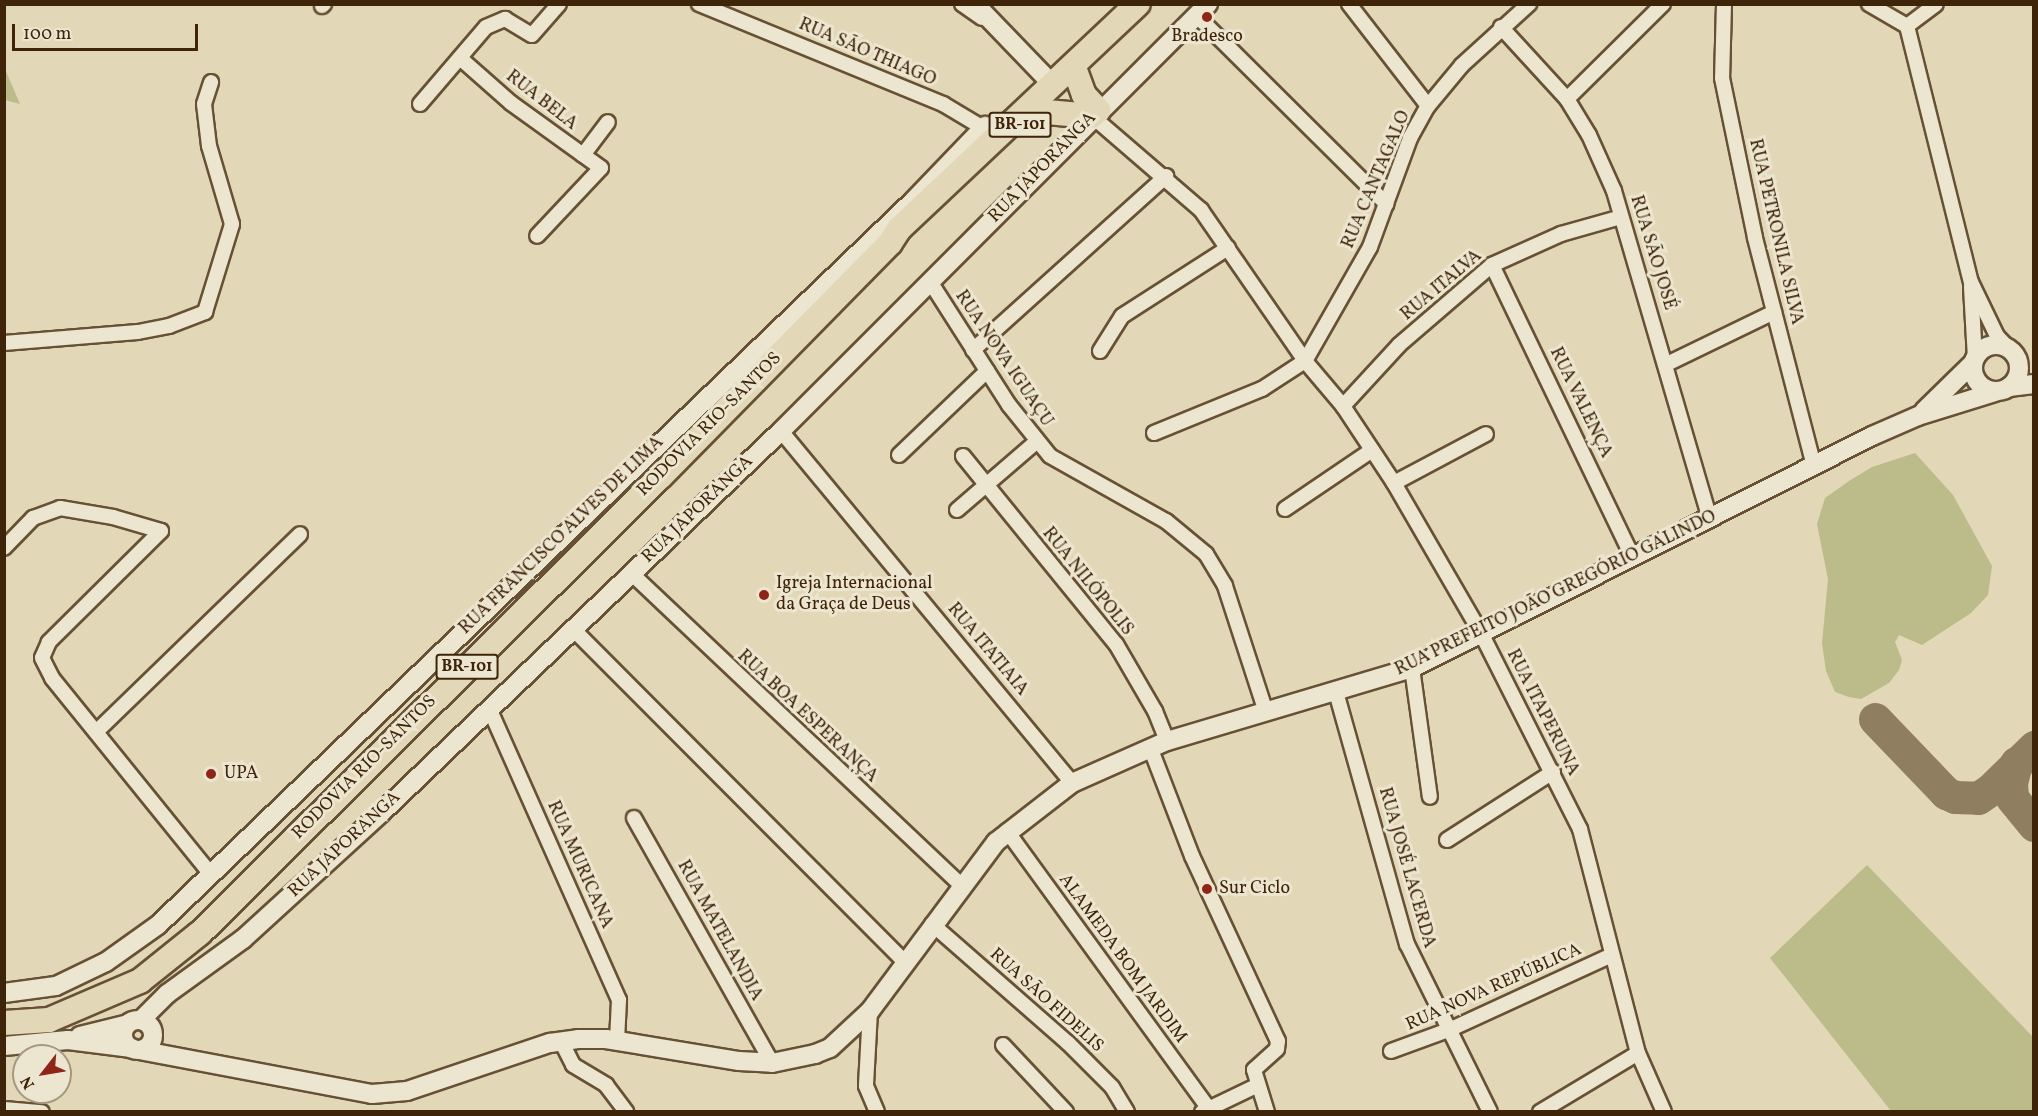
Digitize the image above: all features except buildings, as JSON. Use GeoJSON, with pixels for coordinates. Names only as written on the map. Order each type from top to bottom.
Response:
{"type":"FeatureCollection","features":[{"type":"Feature","properties":{"kind":"highway","name":"RODOVIA RIO-SANTOS"},"geometry":{"type":"LineString","coordinates":[[890,243],[906,236],[1032,107],[1076,73],[1140,5]]}},
{"type":"Feature","properties":{"kind":"highway","name":"RODOVIA RIO-SANTOS"},"geometry":{"type":"LineString","coordinates":[[4,1023],[49,1020],[141,981],[200,933],[890,243],[899,229],[988,132],[1032,107],[1046,78],[1140,5]]}},
{"type":"Feature","properties":{"kind":"highway"},"geometry":{"type":"LineString","coordinates":[[1032,107],[1084,118],[1084,95],[1076,73]]}},
{"type":"Feature","properties":{"kind":"main road"},"geometry":{"type":"LineString","coordinates":[[975,4],[1046,78]]}},
{"type":"Feature","properties":{"kind":"main road","name":"RUA JAPORANGA"},"geometry":{"type":"LineString","coordinates":[[140,1035],[167,994],[243,939],[781,431],[931,283],[1084,118],[1202,10]]}},
{"type":"Feature","properties":{"kind":"main road","name":"RUA FRANCISCO ALVES DE LIMA"},"geometry":{"type":"LineString","coordinates":[[4,993],[56,986],[106,962],[158,925],[914,200],[988,132]]}},
{"type":"Feature","properties":{"kind":"main road","name":"RUA PREFEITO JOÃO GREGÓRIO GALINDO"},"geometry":{"type":"LineString","coordinates":[[1918,416],[1974,361],[1994,345],[2014,354]]}},
{"type":"Feature","properties":{"kind":"main road"},"geometry":{"type":"LineString","coordinates":[[2014,354],[2034,368]]}},
{"type":"Feature","properties":{"kind":"main road"},"geometry":{"type":"LineString","coordinates":[[1974,361],[1977,382],[2002,389],[2018,375],[2014,354]]}},
{"type":"Feature","properties":{"kind":"main road","name":"RUA PREFEITO JOÃO GREGÓRIO GALINDO"},"geometry":{"type":"LineString","coordinates":[[140,1035],[170,1055],[382,1094],[407,1091],[561,1041],[617,1041],[772,1063],[798,1060],[830,1048],[870,1011],[932,924],[1007,831],[1072,783],[1158,744],[1412,668],[1918,416],[2002,389],[2034,384]]}},
{"type":"Feature","properties":{"kind":"main road"},"geometry":{"type":"LineString","coordinates":[[4,1046],[140,1035]]}},
{"type":"Feature","properties":{"kind":"street"},"geometry":{"type":"LineString","coordinates":[[420,104],[486,27],[505,19],[532,35],[559,4]]}},
{"type":"Feature","properties":{"kind":"street","name":"RUA SÃO THIAGO"},"geometry":{"type":"LineString","coordinates":[[699,4],[944,104],[988,132]]}},
{"type":"Feature","properties":{"kind":"street"},"geometry":{"type":"LineString","coordinates":[[962,4],[998,29]]}},
{"type":"Feature","properties":{"kind":"street"},"geometry":{"type":"LineString","coordinates":[[1349,4],[1428,106]]}},
{"type":"Feature","properties":{"kind":"street","name":"RUA CANTAGALO"},"geometry":{"type":"LineString","coordinates":[[1305,361],[1370,247],[1410,138],[1428,106],[1462,64],[1529,4]]}},
{"type":"Feature","properties":{"kind":"street"},"geometry":{"type":"LineString","coordinates":[[1567,99],[1663,4]]}},
{"type":"Feature","properties":{"kind":"street","name":"RUA PETRONILA SILVA"},"geometry":{"type":"LineString","coordinates":[[1724,4],[1722,78],[1755,238],[1814,466]]}},
{"type":"Feature","properties":{"kind":"street"},"geometry":{"type":"LineString","coordinates":[[1869,4],[1907,26],[1971,282],[1997,336],[2014,354]]}},
{"type":"Feature","properties":{"kind":"street"},"geometry":{"type":"LineString","coordinates":[[1907,26],[1936,4]]}},
{"type":"Feature","properties":{"kind":"street"},"geometry":{"type":"LineString","coordinates":[[1202,10],[1386,204]]}},
{"type":"Feature","properties":{"kind":"street","name":"RUA SÃO JOSÉ"},"geometry":{"type":"LineString","coordinates":[[1501,27],[1567,99],[1589,135],[1621,217],[1668,364],[1710,519]]}},
{"type":"Feature","properties":{"kind":"street","name":"RUA BELA"},"geometry":{"type":"LineString","coordinates":[[460,58],[511,103],[601,168],[537,236]]}},
{"type":"Feature","properties":{"kind":"street"},"geometry":{"type":"LineString","coordinates":[[4,343],[138,332],[169,326],[205,312],[231,224],[209,146],[204,104],[211,82]]}},
{"type":"Feature","properties":{"kind":"street","name":"RUA ITAPERUNA"},"geometry":{"type":"LineString","coordinates":[[1084,118],[1166,176],[1201,210],[1305,361],[1343,406],[1394,483],[1481,633],[1553,772],[1580,830],[1610,956],[1638,1053],[1664,1112]]}},
{"type":"Feature","properties":{"kind":"street"},"geometry":{"type":"LineString","coordinates":[[583,155],[608,122]]}},
{"type":"Feature","properties":{"kind":"street"},"geometry":{"type":"LineString","coordinates":[[973,350],[1166,176]]}},
{"type":"Feature","properties":{"kind":"street","name":"RUA ITALVA"},"geometry":{"type":"LineString","coordinates":[[1343,406],[1399,345],[1492,266],[1561,234],[1621,217]]}},
{"type":"Feature","properties":{"kind":"street"},"geometry":{"type":"LineString","coordinates":[[1100,351],[1122,316],[1228,248]]}},
{"type":"Feature","properties":{"kind":"street","name":"RUA VALENÇA"},"geometry":{"type":"LineString","coordinates":[[1492,266],[1633,558]]}},
{"type":"Feature","properties":{"kind":"street"},"geometry":{"type":"LineString","coordinates":[[1971,282],[1974,361]]}},
{"type":"Feature","properties":{"kind":"street","name":"RUA NOVA IGUAÇU"},"geometry":{"type":"LineString","coordinates":[[931,283],[973,350],[1036,442],[1065,467],[1166,521],[1206,554],[1225,586],[1266,712]]}},
{"type":"Feature","properties":{"kind":"street"},"geometry":{"type":"LineString","coordinates":[[1668,364],[1774,312]]}},
{"type":"Feature","properties":{"kind":"street"},"geometry":{"type":"LineString","coordinates":[[1154,433],[1262,389],[1305,361]]}},
{"type":"Feature","properties":{"kind":"street"},"geometry":{"type":"LineString","coordinates":[[899,455],[987,371]]}},
{"type":"Feature","properties":{"kind":"street","name":"RUA ITATIAIA"},"geometry":{"type":"LineString","coordinates":[[781,431],[1072,783]]}},
{"type":"Feature","properties":{"kind":"street"},"geometry":{"type":"LineString","coordinates":[[1394,483],[1486,434]]}},
{"type":"Feature","properties":{"kind":"street"},"geometry":{"type":"LineString","coordinates":[[957,510],[1036,442]]}},
{"type":"Feature","properties":{"kind":"street"},"geometry":{"type":"LineString","coordinates":[[1285,508],[1372,450]]}},
{"type":"Feature","properties":{"kind":"street","name":"RUA NILÓPOLIS"},"geometry":{"type":"LineString","coordinates":[[963,456],[1116,644],[1155,711],[1158,744],[1192,856],[1278,1041],[1277,1049],[1254,1070],[1256,1086]]}},
{"type":"Feature","properties":{"kind":"street"},"geometry":{"type":"LineString","coordinates":[[4,548],[33,518],[60,508],[113,517],[161,531],[43,649],[44,667],[210,873]]}},
{"type":"Feature","properties":{"kind":"street"},"geometry":{"type":"LineString","coordinates":[[96,732],[300,534]]}},
{"type":"Feature","properties":{"kind":"street","name":"RUA BOA ESPERANÇA"},"geometry":{"type":"LineString","coordinates":[[631,573],[962,885]]}},
{"type":"Feature","properties":{"kind":"street"},"geometry":{"type":"LineString","coordinates":[[573,628],[905,962]]}},
{"type":"Feature","properties":{"kind":"street"},"geometry":{"type":"LineString","coordinates":[[1412,668],[1430,797]]}},
{"type":"Feature","properties":{"kind":"street","name":"RUA JOSÉ LACERDA"},"geometry":{"type":"LineString","coordinates":[[1336,692],[1407,944],[1490,1112]]}},
{"type":"Feature","properties":{"kind":"street","name":"RUA MURICANA"},"geometry":{"type":"LineString","coordinates":[[489,708],[619,1000],[617,1041]]}},
{"type":"Feature","properties":{"kind":"street"},"geometry":{"type":"LineString","coordinates":[[1447,840],[1553,772]]}},
{"type":"Feature","properties":{"kind":"street","name":"RUA MATELANDIA"},"geometry":{"type":"LineString","coordinates":[[634,818],[772,1063]]}},
{"type":"Feature","properties":{"kind":"street","name":"ALAMEDA BOM JARDIM"},"geometry":{"type":"LineString","coordinates":[[1007,831],[1205,1110]]}},
{"type":"Feature","properties":{"kind":"street","name":"RUA SÃO FIDELIS"},"geometry":{"type":"LineString","coordinates":[[932,924],[1068,1043],[1112,1087],[1127,1112]]}},
{"type":"Feature","properties":{"kind":"street","name":"RUA NOVA REPÚBLICA"},"geometry":{"type":"LineString","coordinates":[[1391,1051],[1451,1029],[1610,956]]}},
{"type":"Feature","properties":{"kind":"street"},"geometry":{"type":"LineString","coordinates":[[870,1011],[866,1086],[877,1112]]}},
{"type":"Feature","properties":{"kind":"street"},"geometry":{"type":"LineString","coordinates":[[561,1041],[573,1065],[606,1085],[626,1112]]}},
{"type":"Feature","properties":{"kind":"street"},"geometry":{"type":"LineString","coordinates":[[1003,1045],[1056,1096],[1066,1112]]}},
{"type":"Feature","properties":{"kind":"street"},"geometry":{"type":"LineString","coordinates":[[1540,1112],[1638,1053]]}},
{"type":"Feature","properties":{"kind":"street"},"geometry":{"type":"LineString","coordinates":[[1205,1110],[1256,1086],[1267,1112]]}},
{"type":"Feature","properties":{"kind":"street"},"geometry":{"type":"LineString","coordinates":[[4,1109],[42,1112]]}},
{"type":"Feature","properties":{"kind":"green space"},"geometry":{"type":"Polygon","coordinates":[[[5,69],[20,104],[5,100],[5,69]]]}},
{"type":"Feature","properties":{"kind":"green space"},"geometry":{"type":"Polygon","coordinates":[[[1915,453],[1953,495],[1992,566],[1988,595],[1971,613],[1922,645],[1899,635],[1895,642],[1902,660],[1899,670],[1889,683],[1861,699],[1849,697],[1835,692],[1826,671],[1822,643],[1828,579],[1817,524],[1825,498],[1872,467],[1915,453]]]}},
{"type":"Feature","properties":{"kind":"green space"},"geometry":{"type":"Polygon","coordinates":[[[1867,865],[2033,1037],[2033,1111],[1891,1111],[1770,958],[1867,865]]]}},
{"type":"Feature","properties":{"kind":"taxiway"},"geometry":{"type":"LineString","coordinates":[[1875,719],[1946,793],[1955,797],[1978,798],[1990,790],[2034,747]]}},
{"type":"Feature","properties":{"kind":"taxiway"},"geometry":{"type":"LineString","coordinates":[[2016,763],[2011,783],[2012,798],[2034,825]]}},
{"type":"Feature","properties":{"kind":"place","name":"Bradesco"},"geometry":{"type":"Point","coordinates":[1207,17]}},
{"type":"Feature","properties":{"kind":"place","name":"Igreja Internacional da Graça de Deus"},"geometry":{"type":"Point","coordinates":[764,595]}},
{"type":"Feature","properties":{"kind":"place","name":"UPA"},"geometry":{"type":"Point","coordinates":[211,774]}},
{"type":"Feature","properties":{"kind":"place","name":"Sur Ciclo"},"geometry":{"type":"Point","coordinates":[1207,889]}}]}
